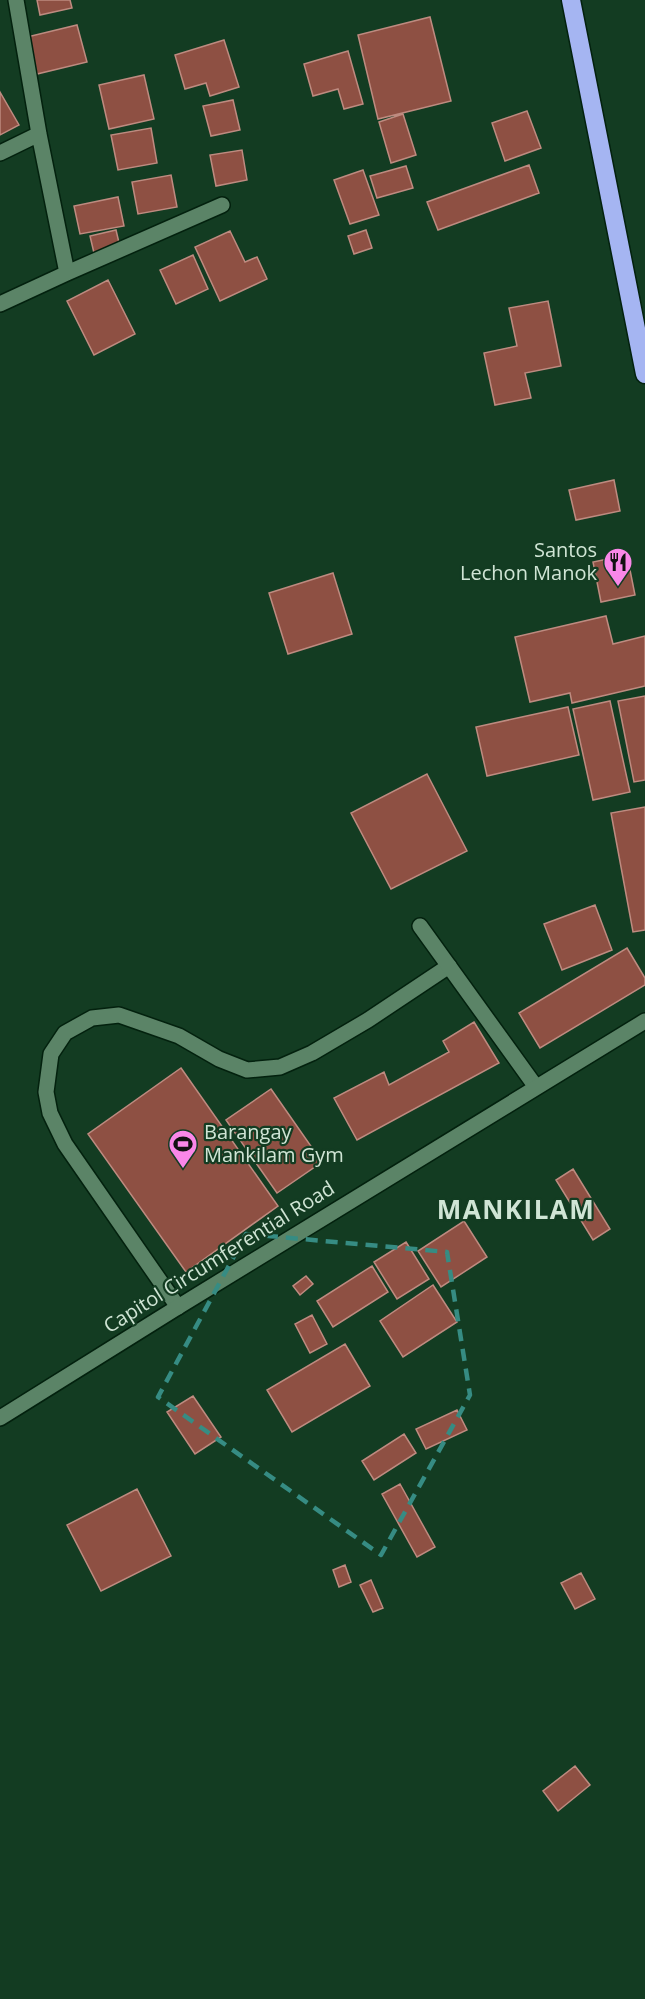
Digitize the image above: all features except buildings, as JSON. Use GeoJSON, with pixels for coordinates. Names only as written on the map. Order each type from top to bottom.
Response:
{"type":"FeatureCollection","features":[{"type":"Feature","properties":{"kind":"highway"},"geometry":{"type":"LineString","coordinates":[[571,0],[645,374]]}},
{"type":"Feature","properties":{"kind":"street"},"geometry":{"type":"LineString","coordinates":[[16,0],[39,134],[67,273]]}},
{"type":"Feature","properties":{"kind":"street"},"geometry":{"type":"LineString","coordinates":[[0,153],[39,134]]}},
{"type":"Feature","properties":{"kind":"street"},"geometry":{"type":"LineString","coordinates":[[0,304],[222,205]]}},
{"type":"Feature","properties":{"kind":"street"},"geometry":{"type":"LineString","coordinates":[[420,926],[536,1087]]}},
{"type":"Feature","properties":{"kind":"street"},"geometry":{"type":"LineString","coordinates":[[177,1307],[65,1144],[50,1113],[46,1092],[51,1054],[65,1033],[92,1018],[119,1015],[179,1036],[219,1059],[247,1070],[280,1067],[312,1053],[368,1020],[449,966]]}},
{"type":"Feature","properties":{"kind":"street","name":"Capitol Circumferential Road"},"geometry":{"type":"LineString","coordinates":[[0,1418],[645,1021]]}},
{"type":"Feature","properties":{"kind":"highlighted area"},"geometry":{"type":"Polygon","coordinates":[[[246,1234],[447,1252],[470,1395],[381,1555],[158,1397],[246,1234]]]}},
{"type":"Feature","properties":{"kind":"place","name":"Santos Lechon Manok"},"geometry":{"type":"Point","coordinates":[618,588]}},
{"type":"Feature","properties":{"kind":"place","name":"Barangay Mankilam Gym"},"geometry":{"type":"Point","coordinates":[183,1170]}},
{"type":"Feature","properties":{"kind":"district","name":"MANKILAM"},"geometry":{"type":"Point","coordinates":[516,1210]}}]}
